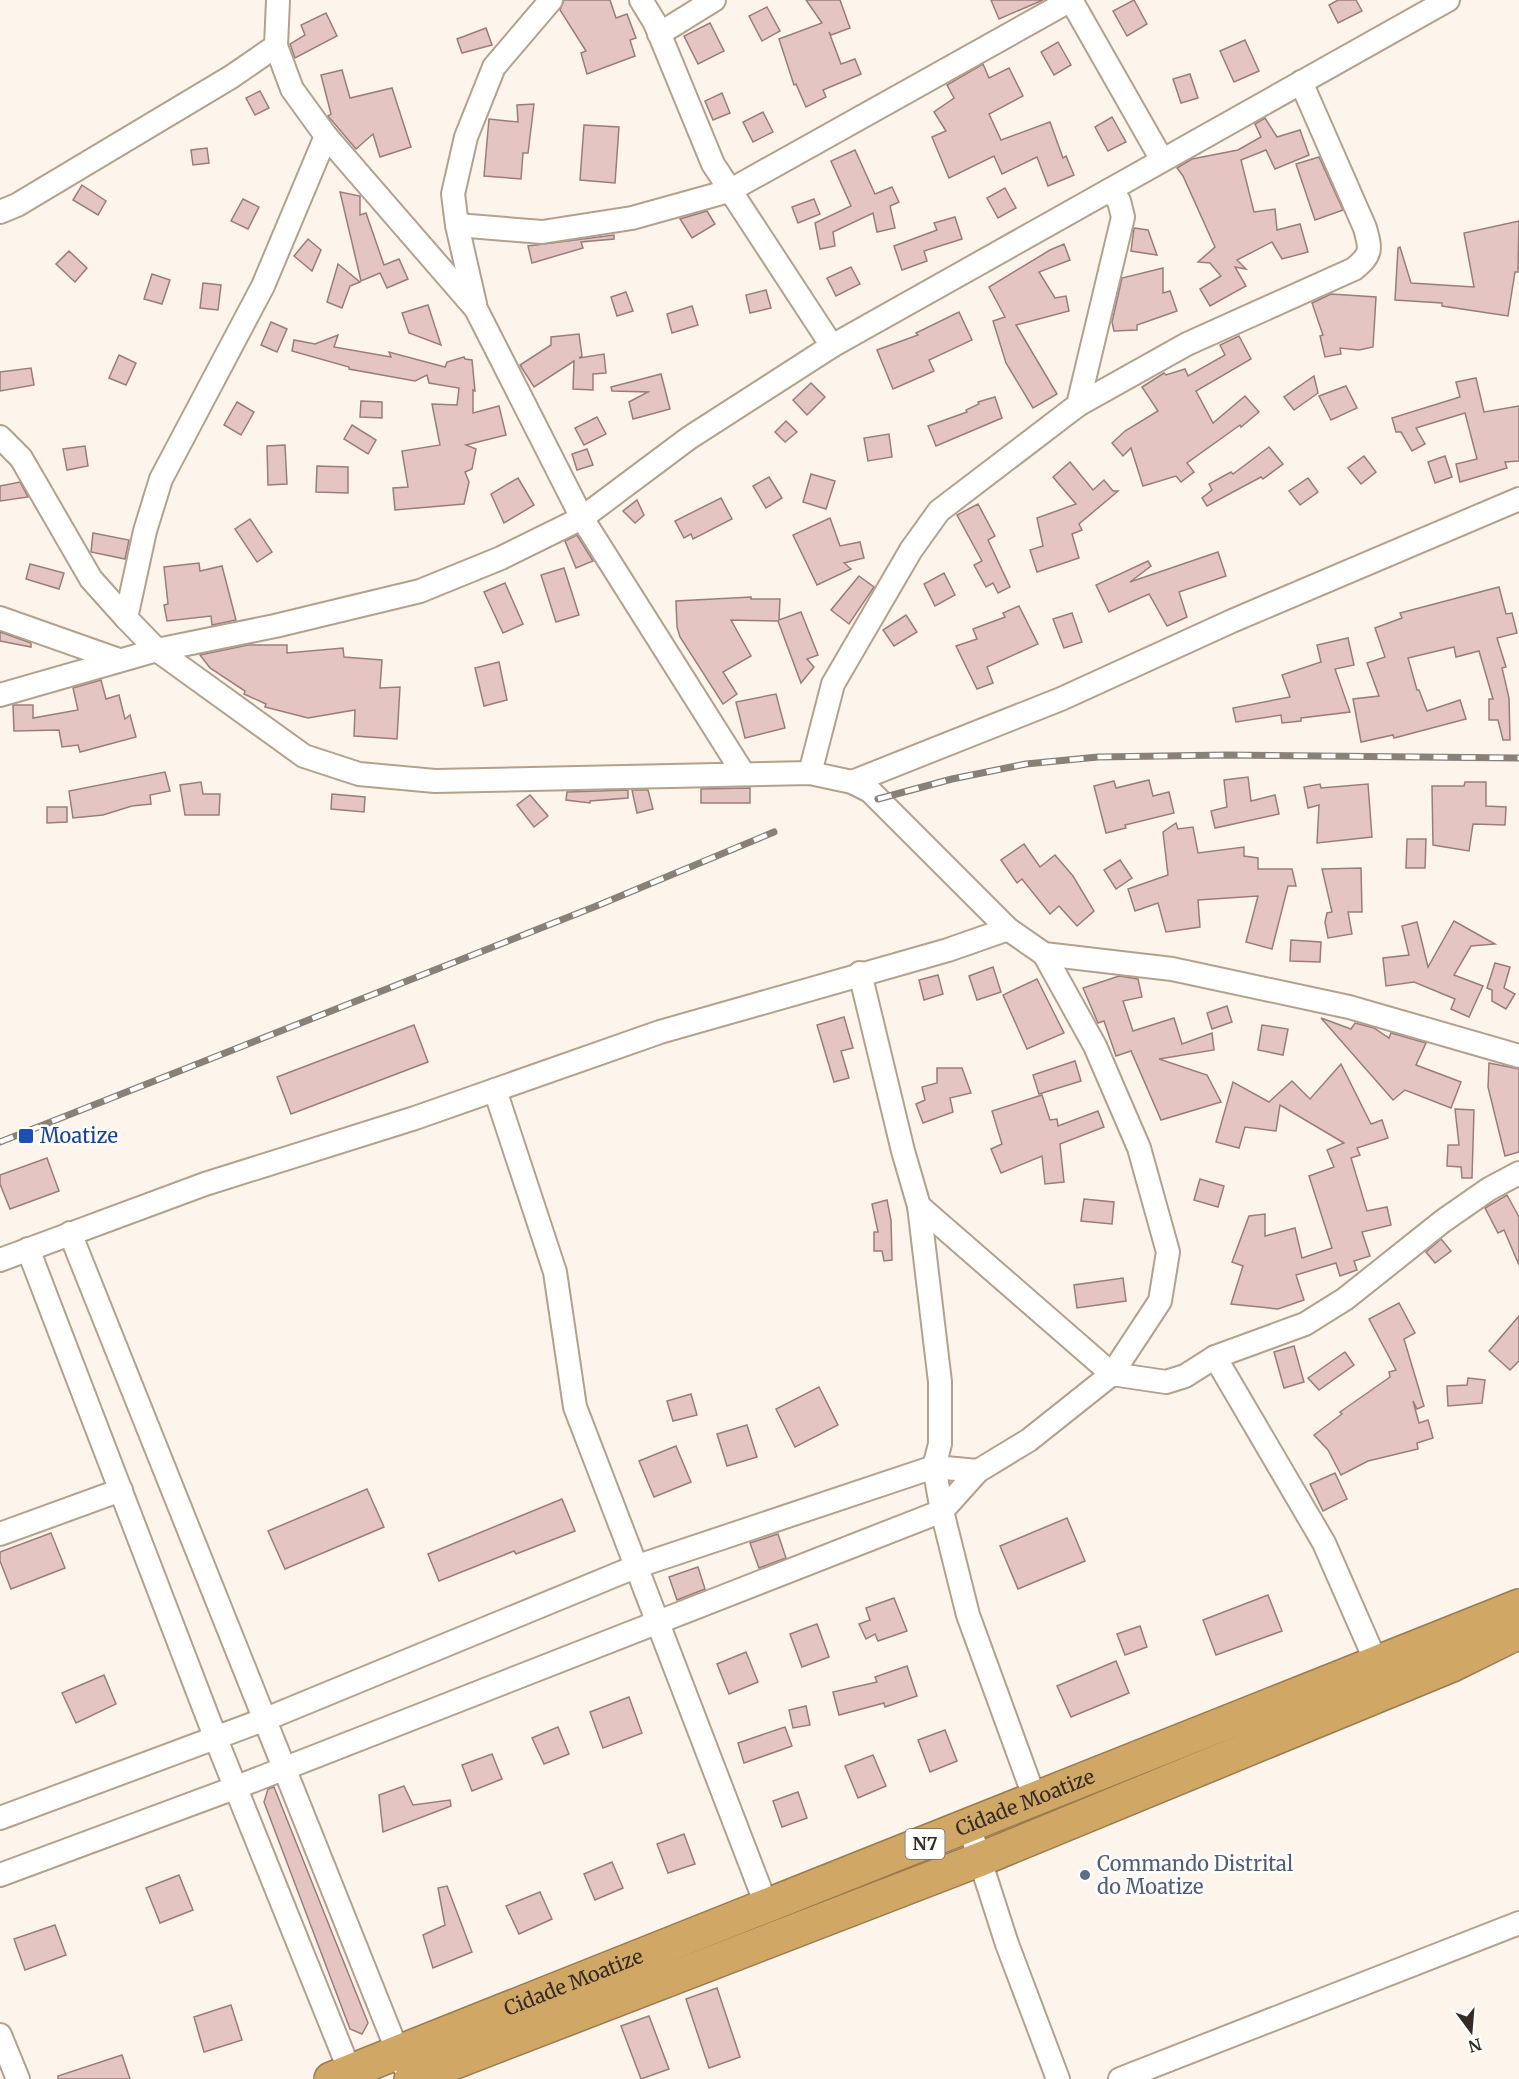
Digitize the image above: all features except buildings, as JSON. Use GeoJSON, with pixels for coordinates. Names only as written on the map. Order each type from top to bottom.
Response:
{"type":"FeatureCollection","features":[{"type":"Feature","properties":{"kind":"highway","name":"Cidade Moatize"},"geometry":{"type":"LineString","coordinates":[[406,2070],[766,1907],[1519,1606]]}},
{"type":"Feature","properties":{"kind":"highway","name":"Cidade Moatize"},"geometry":{"type":"LineString","coordinates":[[345,2077],[406,2070],[981,1859],[1441,1669],[1519,1632]]}},
{"type":"Feature","properties":{"kind":"street"},"geometry":{"type":"LineString","coordinates":[[278,0],[276,46],[292,88],[326,136],[476,309],[582,518],[743,773]]}},
{"type":"Feature","properties":{"kind":"street"},"geometry":{"type":"LineString","coordinates":[[476,309],[457,225],[453,194],[466,137],[494,67],[551,0]]}},
{"type":"Feature","properties":{"kind":"street"},"geometry":{"type":"LineString","coordinates":[[641,0],[650,11],[703,142],[729,191],[832,346]]}},
{"type":"Feature","properties":{"kind":"street"},"geometry":{"type":"LineString","coordinates":[[659,34],[714,0]]}},
{"type":"Feature","properties":{"kind":"street"},"geometry":{"type":"LineString","coordinates":[[457,225],[542,232],[632,218],[729,191],[1071,0],[1162,160]]}},
{"type":"Feature","properties":{"kind":"street"},"geometry":{"type":"LineString","coordinates":[[0,695],[157,650],[275,626],[420,591],[501,558],[582,518],[689,438],[832,346],[1448,0]]}},
{"type":"Feature","properties":{"kind":"street"},"geometry":{"type":"LineString","coordinates":[[0,212],[17,205],[211,89],[276,46]]}},
{"type":"Feature","properties":{"kind":"street"},"geometry":{"type":"LineString","coordinates":[[810,773],[833,684],[911,550],[939,511],[1078,405],[1187,344],[1354,269],[1367,258],[1370,246],[1365,228],[1301,82]]}},
{"type":"Feature","properties":{"kind":"street"},"geometry":{"type":"LineString","coordinates":[[126,618],[145,531],[160,479],[263,286],[326,136]]}},
{"type":"Feature","properties":{"kind":"street"},"geometry":{"type":"LineString","coordinates":[[1078,405],[1123,218],[1119,201],[1110,190]]}},
{"type":"Feature","properties":{"kind":"street"},"geometry":{"type":"LineString","coordinates":[[0,437],[21,458],[91,579],[126,618],[157,650],[304,756],[359,774],[435,781],[810,773],[852,782],[870,791],[1008,929],[1044,954],[1095,1046],[1139,1148],[1168,1252],[1160,1301],[1112,1374],[1029,1440],[978,1471],[942,1511],[237,1787],[0,1875]]}},
{"type":"Feature","properties":{"kind":"street"},"geometry":{"type":"LineString","coordinates":[[852,782],[1061,699],[1232,621],[1519,499]]}},
{"type":"Feature","properties":{"kind":"street"},"geometry":{"type":"LineString","coordinates":[[0,618],[119,660]]}},
{"type":"Feature","properties":{"kind":"street"},"geometry":{"type":"LineString","coordinates":[[0,1260],[205,1184],[495,1090],[660,1032],[860,973],[948,950],[1008,929]]}},
{"type":"Feature","properties":{"kind":"street"},"geometry":{"type":"LineString","coordinates":[[1044,954],[1172,969],[1205,976],[1349,1007],[1519,1056]]}},
{"type":"Feature","properties":{"kind":"street"},"geometry":{"type":"LineString","coordinates":[[860,973],[903,1151],[919,1206],[940,1382],[940,1444],[934,1467],[942,1511],[968,1615],[1035,1798]]}},
{"type":"Feature","properties":{"kind":"street"},"geometry":{"type":"LineString","coordinates":[[495,1090],[555,1272],[575,1407],[766,1907]]}},
{"type":"Feature","properties":{"kind":"street"},"geometry":{"type":"LineString","coordinates":[[919,1206],[1112,1374],[1166,1382],[1185,1376],[1215,1357],[1305,1324],[1345,1299],[1443,1221],[1489,1188],[1519,1173]]}},
{"type":"Feature","properties":{"kind":"street"},"geometry":{"type":"LineString","coordinates":[[70,1233],[406,2070]]}},
{"type":"Feature","properties":{"kind":"street"},"geometry":{"type":"LineString","coordinates":[[28,1250],[216,1739],[237,1787],[345,2077]]}},
{"type":"Feature","properties":{"kind":"street"},"geometry":{"type":"LineString","coordinates":[[1215,1357],[1324,1543],[1377,1664]]}},
{"type":"Feature","properties":{"kind":"street"},"geometry":{"type":"LineString","coordinates":[[0,1818],[267,1719],[635,1567],[934,1467],[978,1471]]}},
{"type":"Feature","properties":{"kind":"street"},"geometry":{"type":"LineString","coordinates":[[0,1534],[121,1490]]}},
{"type":"Feature","properties":{"kind":"street"},"geometry":{"type":"LineString","coordinates":[[969,1826],[1007,1944],[1058,2079]]}},
{"type":"Feature","properties":{"kind":"street"},"geometry":{"type":"LineString","coordinates":[[1119,2079],[1150,2074],[1519,1923]]}},
{"type":"Feature","properties":{"kind":"street"},"geometry":{"type":"LineString","coordinates":[[0,2035],[18,2079]]}},
{"type":"Feature","properties":{"kind":"railway"},"geometry":{"type":"LineString","coordinates":[[878,799],[952,779],[1026,764],[1098,757],[1226,755],[1519,758]]}},
{"type":"Feature","properties":{"kind":"railway"},"geometry":{"type":"LineString","coordinates":[[0,1142],[599,905],[774,832]]}},
{"type":"Feature","properties":{"kind":"place","name":"Moatize"},"geometry":{"type":"Point","coordinates":[26,1136]}},
{"type":"Feature","properties":{"kind":"place","name":"Commando Distrital do Moatize"},"geometry":{"type":"Point","coordinates":[1085,1875]}}]}
